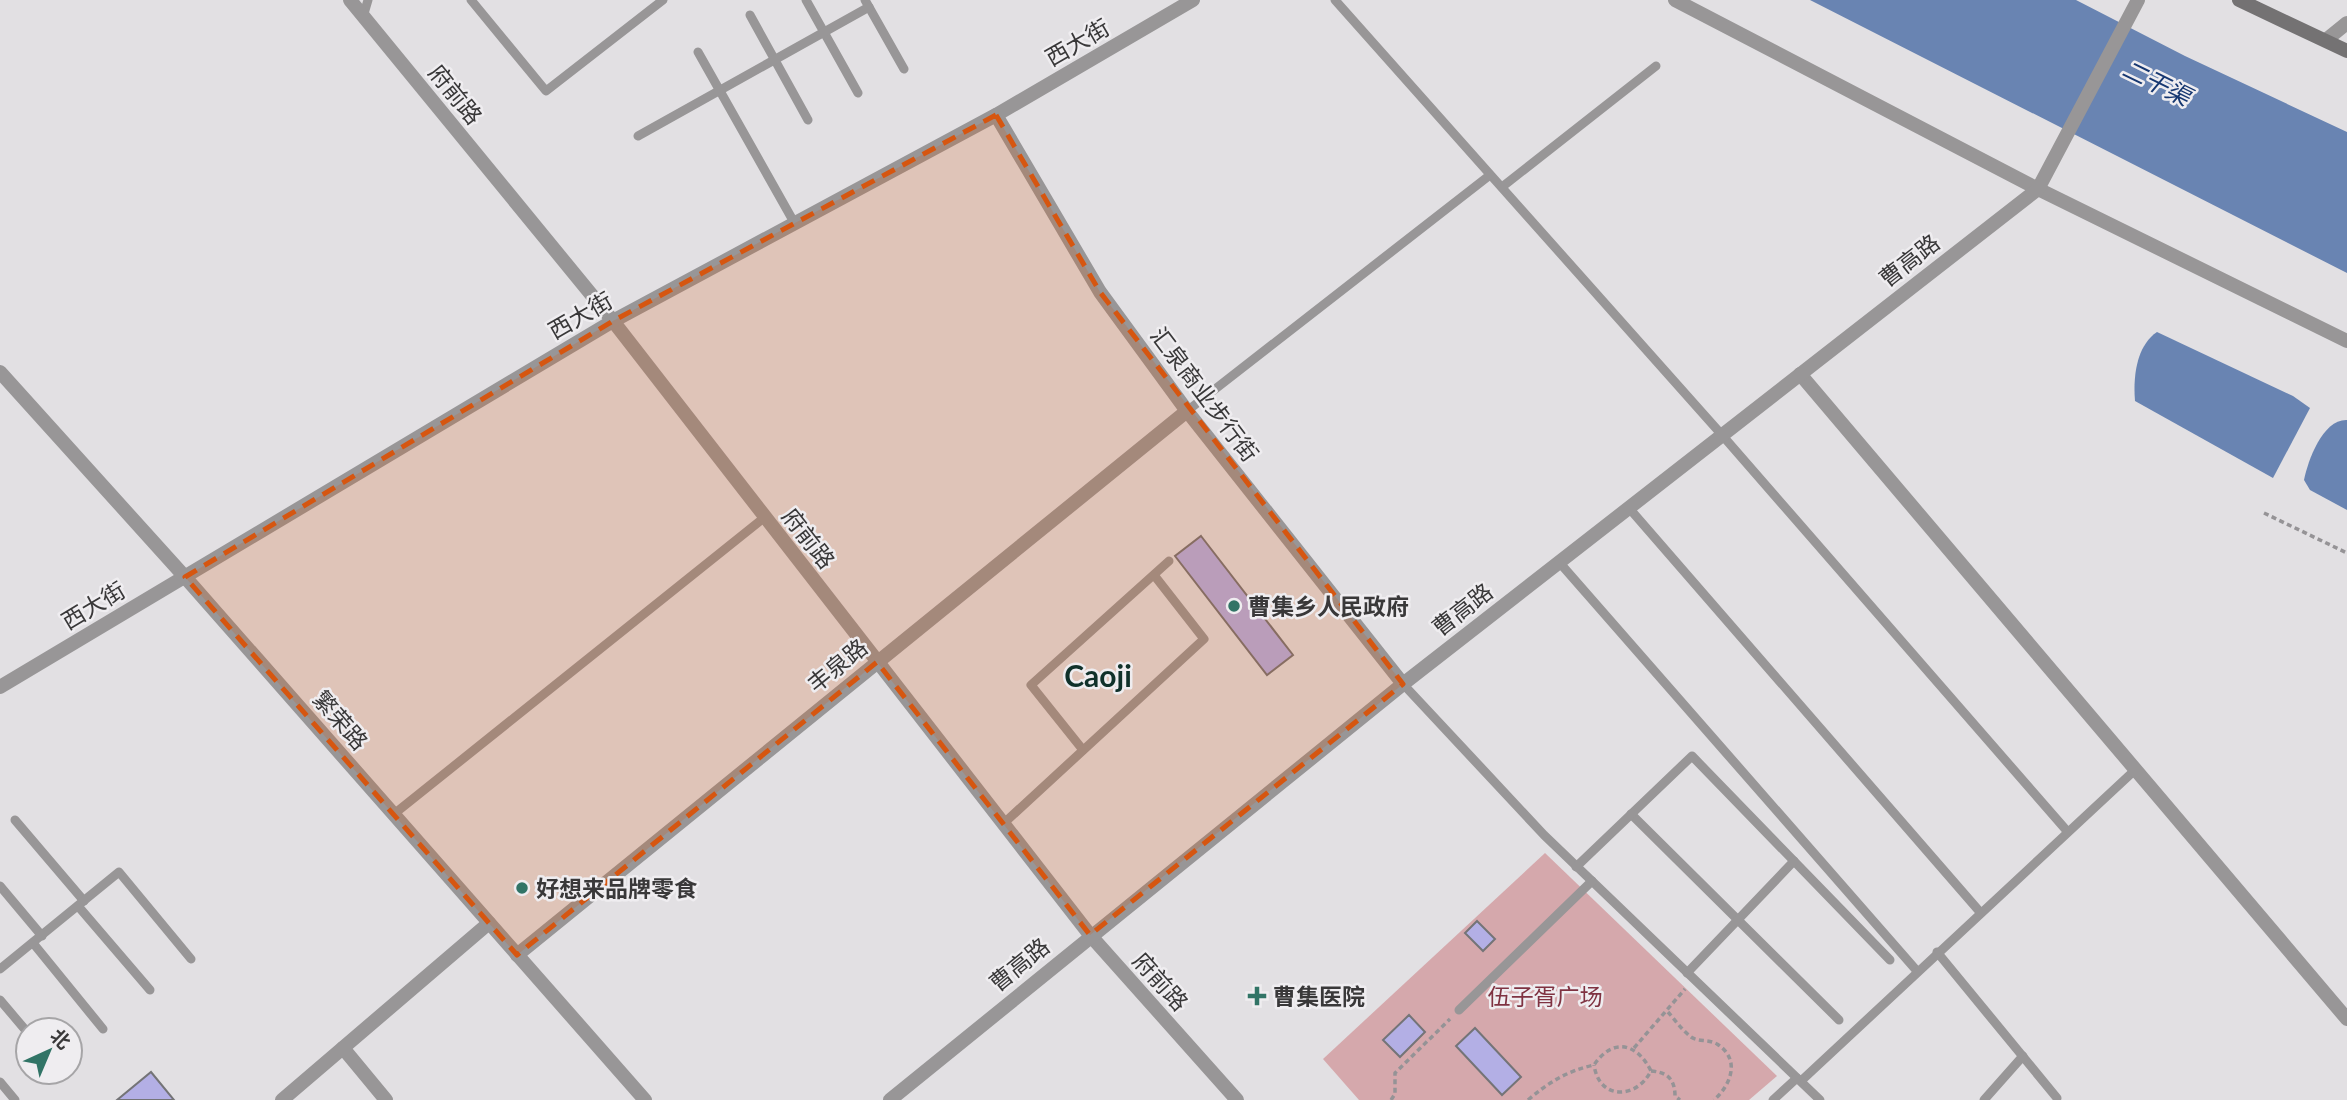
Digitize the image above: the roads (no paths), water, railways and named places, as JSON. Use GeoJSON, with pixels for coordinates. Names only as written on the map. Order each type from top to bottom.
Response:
{"type":"FeatureCollection","features":[{"type":"Feature","properties":{"kind":"main road"},"geometry":{"type":"LineString","coordinates":[[2239,0],[2347,51]]}},
{"type":"Feature","properties":{"kind":"street","name":"府前路"},"geometry":{"type":"LineString","coordinates":[[350,0],[613,321],[1090,935],[1237,1100]]}},
{"type":"Feature","properties":{"kind":"street","name":"西大街"},"geometry":{"type":"LineString","coordinates":[[0,687],[613,321],[996,115],[1193,0]]}},
{"type":"Feature","properties":{"kind":"street"},"geometry":{"type":"LineString","coordinates":[[1675,0],[2038,189],[2347,341]]}},
{"type":"Feature","properties":{"kind":"street","name":"曹高路"},"geometry":{"type":"LineString","coordinates":[[890,1100],[1090,935],[1403,684],[2038,189],[2055,152],[2138,0]]}},
{"type":"Feature","properties":{"kind":"street"},"geometry":{"type":"LineString","coordinates":[[2326,40],[2347,23]]}},
{"type":"Feature","properties":{"kind":"street","name":"汇泉商业步行街"},"geometry":{"type":"LineString","coordinates":[[996,115],[1100,292],[1187,411],[1403,684]]}},
{"type":"Feature","properties":{"kind":"street","name":"繁荣路"},"geometry":{"type":"LineString","coordinates":[[0,372],[185,576],[645,1100]]}},
{"type":"Feature","properties":{"kind":"street"},"geometry":{"type":"LineString","coordinates":[[1800,374],[2347,1019]]}},
{"type":"Feature","properties":{"kind":"street","name":"丰泉路"},"geometry":{"type":"LineString","coordinates":[[517,955],[1187,411]]}},
{"type":"Feature","properties":{"kind":"street"},"geometry":{"type":"LineString","coordinates":[[282,1100],[489,923]]}},
{"type":"Feature","properties":{"kind":"street"},"geometry":{"type":"LineString","coordinates":[[343,1048],[386,1100]]}},
{"type":"Feature","properties":{"kind":"lane"},"geometry":{"type":"LineString","coordinates":[[363,17],[368,0]]}},
{"type":"Feature","properties":{"kind":"lane"},"geometry":{"type":"LineString","coordinates":[[471,0],[546,92],[663,0]]}},
{"type":"Feature","properties":{"kind":"lane"},"geometry":{"type":"LineString","coordinates":[[806,0],[858,93]]}},
{"type":"Feature","properties":{"kind":"lane"},"geometry":{"type":"LineString","coordinates":[[1335,0],[1722,435],[2067,831]]}},
{"type":"Feature","properties":{"kind":"lane"},"geometry":{"type":"LineString","coordinates":[[638,136],[824,32],[867,3],[904,69]]}},
{"type":"Feature","properties":{"kind":"lane"},"geometry":{"type":"LineString","coordinates":[[750,15],[808,120]]}},
{"type":"Feature","properties":{"kind":"lane"},"geometry":{"type":"LineString","coordinates":[[698,52],[795,224]]}},
{"type":"Feature","properties":{"kind":"lane"},"geometry":{"type":"LineString","coordinates":[[1502,187],[1656,65]]}},
{"type":"Feature","properties":{"kind":"lane"},"geometry":{"type":"LineString","coordinates":[[1187,411],[1490,174]]}},
{"type":"Feature","properties":{"kind":"lane"},"geometry":{"type":"LineString","coordinates":[[1629,508],[1980,912]]}},
{"type":"Feature","properties":{"kind":"lane"},"geometry":{"type":"LineString","coordinates":[[394,814],[765,517]]}},
{"type":"Feature","properties":{"kind":"lane"},"geometry":{"type":"LineString","coordinates":[[1083,750],[1031,685],[1169,561]]}},
{"type":"Feature","properties":{"kind":"lane"},"geometry":{"type":"LineString","coordinates":[[1559,562],[1917,971]]}},
{"type":"Feature","properties":{"kind":"lane"},"geometry":{"type":"LineString","coordinates":[[1003,824],[1204,639],[1154,575]]}},
{"type":"Feature","properties":{"kind":"lane"},"geometry":{"type":"LineString","coordinates":[[1403,684],[1576,867],[1820,1100]]}},
{"type":"Feature","properties":{"kind":"lane"},"geometry":{"type":"LineString","coordinates":[[1576,867],[1692,756],[1890,960]]}},
{"type":"Feature","properties":{"kind":"lane"},"geometry":{"type":"LineString","coordinates":[[1773,1100],[2136,770]]}},
{"type":"Feature","properties":{"kind":"lane"},"geometry":{"type":"LineString","coordinates":[[1631,814],[1839,1020]]}},
{"type":"Feature","properties":{"kind":"lane"},"geometry":{"type":"LineString","coordinates":[[15,820],[150,990]]}},
{"type":"Feature","properties":{"kind":"lane"},"geometry":{"type":"LineString","coordinates":[[1689,975],[1794,861]]}},
{"type":"Feature","properties":{"kind":"lane"},"geometry":{"type":"LineString","coordinates":[[0,969],[119,872],[191,959]]}},
{"type":"Feature","properties":{"kind":"lane"},"geometry":{"type":"LineString","coordinates":[[1459,1010],[1592,881]]}},
{"type":"Feature","properties":{"kind":"lane"},"geometry":{"type":"LineString","coordinates":[[0,886],[42,936]]}},
{"type":"Feature","properties":{"kind":"lane"},"geometry":{"type":"LineString","coordinates":[[33,943],[103,1029]]}},
{"type":"Feature","properties":{"kind":"lane"},"geometry":{"type":"LineString","coordinates":[[1937,952],[2057,1098]]}},
{"type":"Feature","properties":{"kind":"lane"},"geometry":{"type":"LineString","coordinates":[[0,1000],[14,1016]]}},
{"type":"Feature","properties":{"kind":"lane"},"geometry":{"type":"LineString","coordinates":[[1984,1100],[2023,1056]]}},
{"type":"Feature","properties":{"kind":"lane"},"geometry":{"type":"LineString","coordinates":[[0,1082],[15,1100]]}},
{"type":"Feature","properties":{"kind":"water","name":"二干渠"},"geometry":{"type":"Polygon","coordinates":[[[1810,0],[2076,0],[2185,56],[2347,132],[2347,273],[1810,0]]]}},
{"type":"Feature","properties":{"kind":"water"},"geometry":{"type":"Polygon","coordinates":[[[2157,332],[2293,396],[2310,408],[2273,478],[2135,401],[2137,363],[2144,345],[2157,332]]]}},
{"type":"Feature","properties":{"kind":"water"},"geometry":{"type":"Polygon","coordinates":[[[2347,420],[2347,510],[2310,490],[2304,480],[2313,452],[2324,433],[2338,421],[2347,420]]]}},
{"type":"Feature","properties":{"kind":"place","name":"曹集乡人民政府"},"geometry":{"type":"Point","coordinates":[1234,606]}},
{"type":"Feature","properties":{"kind":"place","name":"好想来品牌零食"},"geometry":{"type":"Point","coordinates":[522,888]}},
{"type":"Feature","properties":{"kind":"place","name":"曹集医院"},"geometry":{"type":"Point","coordinates":[1257,996]}},
{"type":"Feature","properties":{"kind":"district","name":"Caoji"},"geometry":{"type":"Point","coordinates":[1098,675]}},
{"type":"Feature","properties":{"kind":"park label","name":"伍子胥广场"},"geometry":{"type":"Point","coordinates":[1545,996]}}]}
